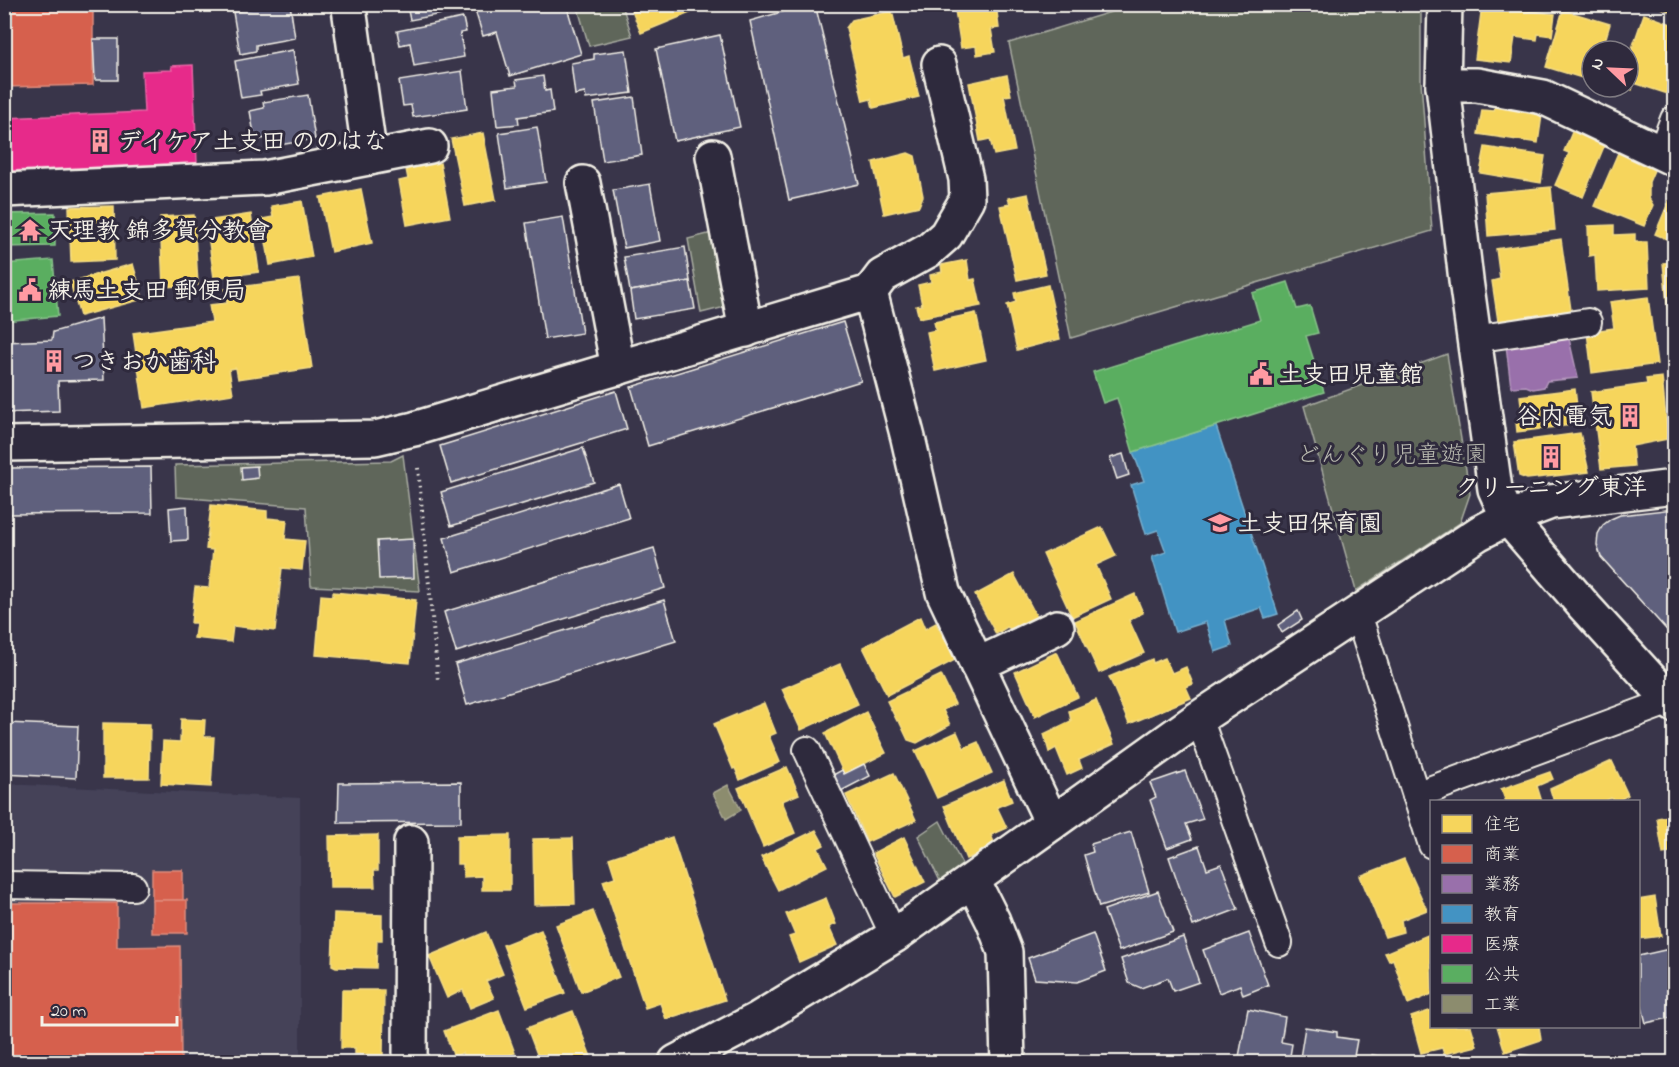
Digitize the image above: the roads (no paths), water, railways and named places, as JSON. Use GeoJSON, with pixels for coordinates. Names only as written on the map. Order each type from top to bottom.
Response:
{"type":"FeatureCollection","features":[{"type":"Feature","properties":{"kind":"street"},"geometry":{"type":"LineString","coordinates":[[1445,4],[1443,85],[1495,489],[1508,518],[1672,703]]}},
{"type":"Feature","properties":{"kind":"street"},"geometry":{"type":"LineString","coordinates":[[349,8],[370,158]]}},
{"type":"Feature","properties":{"kind":"street"},"geometry":{"type":"LineString","coordinates":[[4,444],[375,438],[414,429],[870,292],[882,276],[929,250],[946,235],[967,199],[966,179],[939,64]]}},
{"type":"Feature","properties":{"kind":"street"},"geometry":{"type":"LineString","coordinates":[[1443,85],[1477,85],[1543,97],[1668,156]]}},
{"type":"Feature","properties":{"kind":"street"},"geometry":{"type":"LineString","coordinates":[[4,190],[265,178],[430,146]]}},
{"type":"Feature","properties":{"kind":"street"},"geometry":{"type":"LineString","coordinates":[[712,156],[746,330]]}},
{"type":"Feature","properties":{"kind":"street"},"geometry":{"type":"LineString","coordinates":[[583,183],[618,368]]}},
{"type":"Feature","properties":{"kind":"street"},"geometry":{"type":"LineString","coordinates":[[870,292],[908,438],[943,592],[1052,823]]}},
{"type":"Feature","properties":{"kind":"street"},"geometry":{"type":"LineString","coordinates":[[676,1062],[758,1019],[894,936],[1199,718],[1479,533],[1508,518],[1551,502],[1674,487]]}},
{"type":"Feature","properties":{"kind":"street"},"geometry":{"type":"LineString","coordinates":[[977,665],[1057,627]]}},
{"type":"Feature","properties":{"kind":"street"},"geometry":{"type":"LineString","coordinates":[[410,1062],[411,842]]}},
{"type":"Feature","properties":{"kind":"street"},"geometry":{"type":"LineString","coordinates":[[973,881],[1005,952],[1008,1062]]}},
{"type":"Feature","properties":{"kind":"lane"},"geometry":{"type":"LineString","coordinates":[[1668,156],[1674,119]]}},
{"type":"Feature","properties":{"kind":"lane"},"geometry":{"type":"LineString","coordinates":[[1474,339],[1588,322]]}},
{"type":"Feature","properties":{"kind":"lane"},"geometry":{"type":"LineString","coordinates":[[1358,614],[1430,842]]}},
{"type":"Feature","properties":{"kind":"lane"},"geometry":{"type":"LineString","coordinates":[[1416,795],[1672,703]]}},
{"type":"Feature","properties":{"kind":"lane"},"geometry":{"type":"LineString","coordinates":[[1199,718],[1279,943]]}},
{"type":"Feature","properties":{"kind":"lane"},"geometry":{"type":"LineString","coordinates":[[807,750],[894,936]]}},
{"type":"Feature","properties":{"kind":"lane"},"geometry":{"type":"LineString","coordinates":[[4,885],[133,886]]}},
{"type":"Feature","properties":{"kind":"place","name":"デイケア土支田 ののはな"},"geometry":{"type":"Point","coordinates":[100,141]}},
{"type":"Feature","properties":{"kind":"place","name":"天理教 錦多賀分教會"},"geometry":{"type":"Point","coordinates":[30,230]}},
{"type":"Feature","properties":{"kind":"place","name":"練馬土支田 郵便局"},"geometry":{"type":"Point","coordinates":[30,290]}},
{"type":"Feature","properties":{"kind":"place","name":"つきおか歯科"},"geometry":{"type":"Point","coordinates":[54,361]}},
{"type":"Feature","properties":{"kind":"place","name":"土支田児童館"},"geometry":{"type":"Point","coordinates":[1261,374]}},
{"type":"Feature","properties":{"kind":"place","name":"谷内電気"},"geometry":{"type":"Point","coordinates":[1630,416]}},
{"type":"Feature","properties":{"kind":"place","name":"クリーニング東洋"},"geometry":{"type":"Point","coordinates":[1551,457]}},
{"type":"Feature","properties":{"kind":"place","name":"土支田保育園"},"geometry":{"type":"Point","coordinates":[1220,523]}},
{"type":"Feature","properties":{"kind":"park label","name":"どんぐり児童遊園"},"geometry":{"type":"Point","coordinates":[1392,454]}}]}
